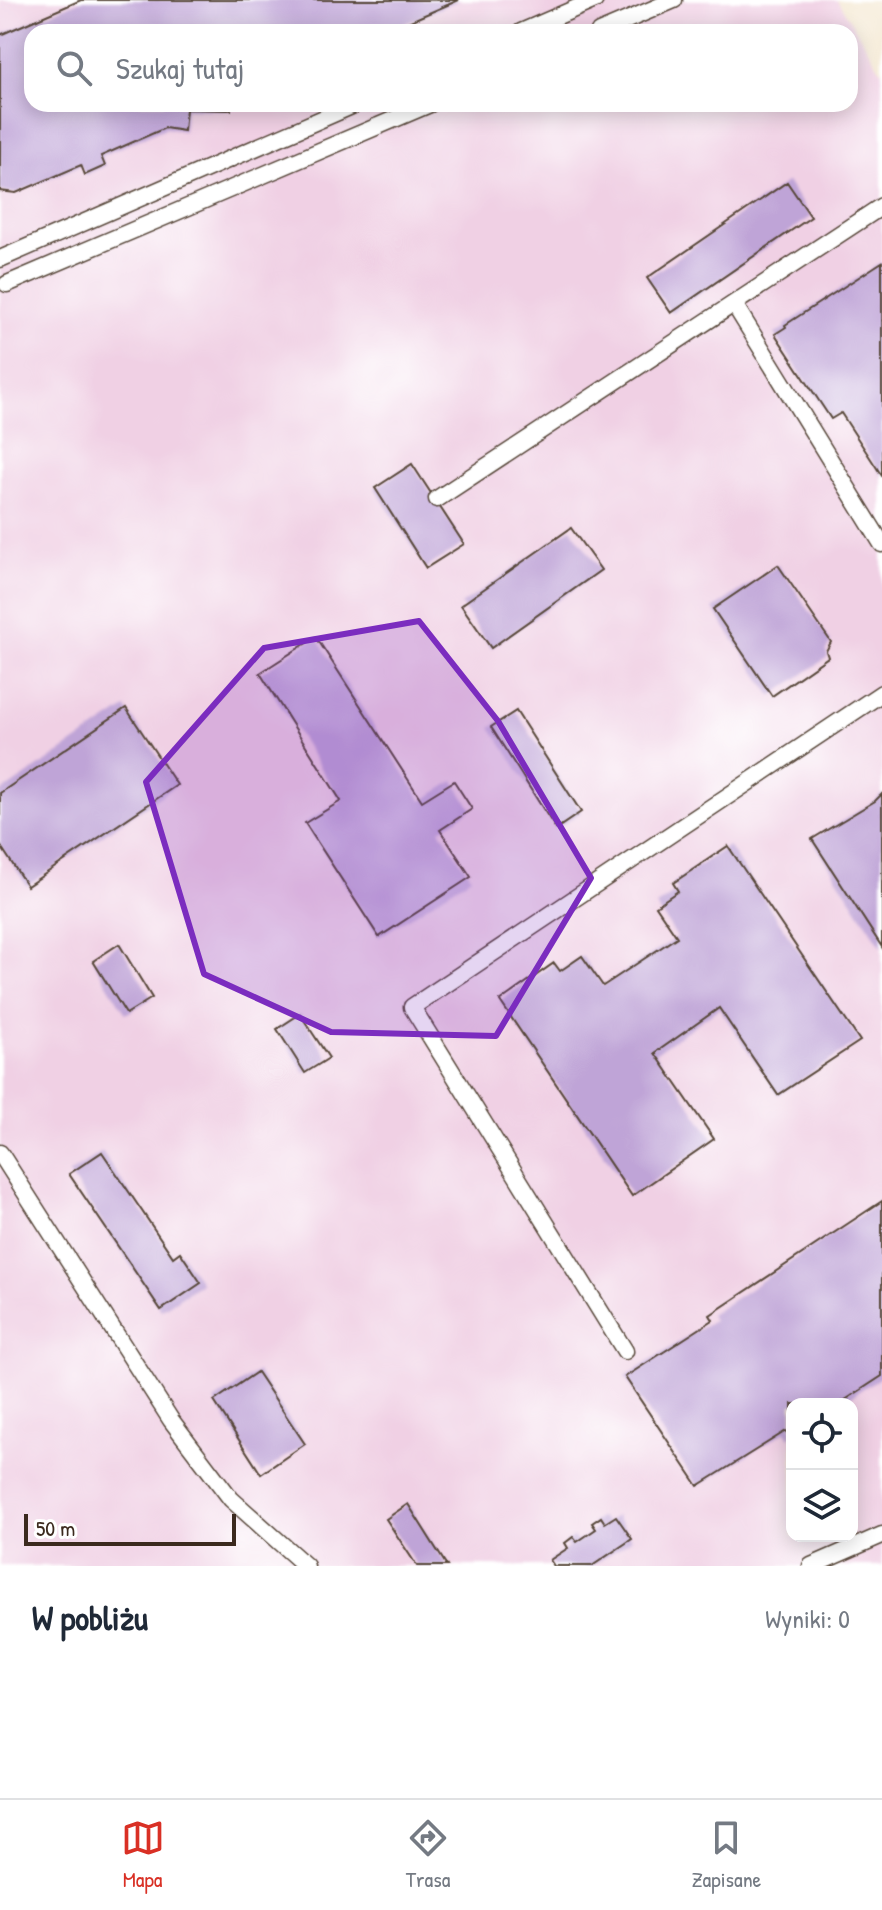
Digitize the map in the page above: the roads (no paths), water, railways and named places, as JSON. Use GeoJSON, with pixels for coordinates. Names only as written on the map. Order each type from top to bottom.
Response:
{"type":"FeatureCollection","features":[{"type":"Feature","properties":{"kind":"lane"},"geometry":{"type":"LineString","coordinates":[[540,24],[595,0]]}},
{"type":"Feature","properties":{"kind":"lane"},"geometry":{"type":"LineString","coordinates":[[618,24],[674,0]]}},
{"type":"Feature","properties":{"kind":"lane"},"geometry":{"type":"LineString","coordinates":[[0,259],[338,112]]}},
{"type":"Feature","properties":{"kind":"lane"},"geometry":{"type":"LineString","coordinates":[[7,284],[411,112]]}},
{"type":"Feature","properties":{"kind":"lane"},"geometry":{"type":"LineString","coordinates":[[437,499],[882,206]]}},
{"type":"Feature","properties":{"kind":"lane"},"geometry":{"type":"LineString","coordinates":[[734,304],[882,544]]}},
{"type":"Feature","properties":{"kind":"lane"},"geometry":{"type":"LineString","coordinates":[[625,1351],[412,1007],[882,693]]}},
{"type":"Feature","properties":{"kind":"lane"},"geometry":{"type":"LineString","coordinates":[[0,1153],[171,1420],[231,1499],[306,1566]]}},
{"type":"Feature","properties":{"kind":"lane"},"geometry":{"type":"LineString","coordinates":[[811,1566],[882,1535]]}}]}
